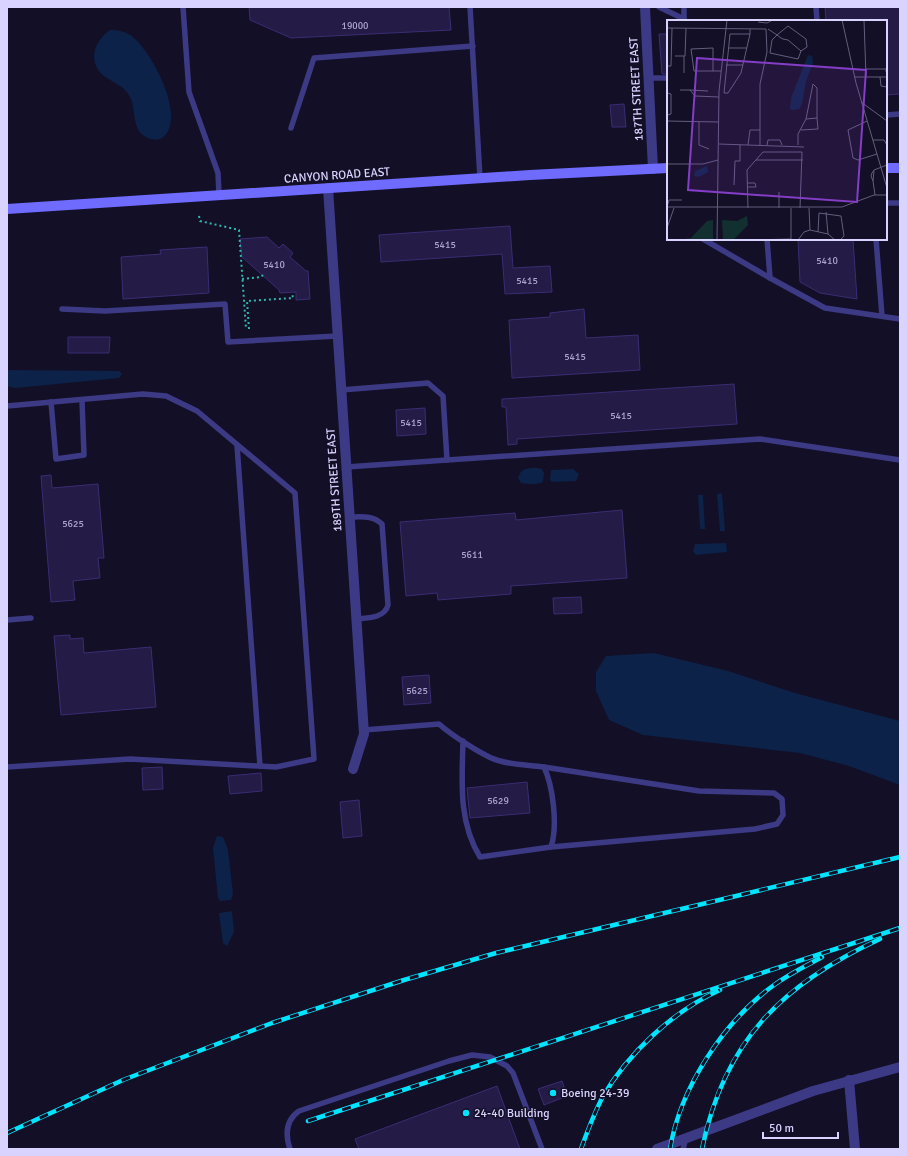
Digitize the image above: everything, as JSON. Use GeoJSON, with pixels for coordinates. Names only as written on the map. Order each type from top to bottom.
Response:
{"type":"FeatureCollection","features":[{"type":"Feature","properties":{"kind":"main road","name":"CANYON ROAD EAST"},"geometry":{"type":"LineString","coordinates":[[7,209],[480,178],[667,168]]}},
{"type":"Feature","properties":{"kind":"main road"},"geometry":{"type":"LineString","coordinates":[[887,168],[900,168]]}},
{"type":"Feature","properties":{"kind":"street","name":"187TH STREET EAST"},"geometry":{"type":"LineString","coordinates":[[645,7],[653,169]]}},
{"type":"Feature","properties":{"kind":"street","name":"189TH STREET EAST"},"geometry":{"type":"LineString","coordinates":[[328,188],[364,730],[353,769]]}},
{"type":"Feature","properties":{"kind":"street"},"geometry":{"type":"LineString","coordinates":[[657,1149],[813,1091],[900,1067]]}},
{"type":"Feature","properties":{"kind":"street"},"geometry":{"type":"LineString","coordinates":[[849,1080],[855,1149]]}},
{"type":"Feature","properties":{"kind":"lane"},"geometry":{"type":"LineString","coordinates":[[183,7],[189,92],[218,173],[219,195]]}},
{"type":"Feature","properties":{"kind":"lane"},"geometry":{"type":"LineString","coordinates":[[470,7],[480,178]]}},
{"type":"Feature","properties":{"kind":"lane"},"geometry":{"type":"LineString","coordinates":[[659,7],[684,20],[684,7]]}},
{"type":"Feature","properties":{"kind":"lane"},"geometry":{"type":"LineString","coordinates":[[816,7],[816,20]]}},
{"type":"Feature","properties":{"kind":"lane"},"geometry":{"type":"LineString","coordinates":[[291,128],[314,58],[473,46]]}},
{"type":"Feature","properties":{"kind":"lane"},"geometry":{"type":"LineString","coordinates":[[649,78],[667,78]]}},
{"type":"Feature","properties":{"kind":"lane"},"geometry":{"type":"LineString","coordinates":[[887,115],[900,114]]}},
{"type":"Feature","properties":{"kind":"lane"},"geometry":{"type":"LineString","coordinates":[[887,203],[900,203]]}},
{"type":"Feature","properties":{"kind":"lane"},"geometry":{"type":"LineString","coordinates":[[705,240],[825,308],[900,319]]}},
{"type":"Feature","properties":{"kind":"lane"},"geometry":{"type":"LineString","coordinates":[[767,240],[770,278]]}},
{"type":"Feature","properties":{"kind":"lane"},"geometry":{"type":"LineString","coordinates":[[876,240],[882,316]]}},
{"type":"Feature","properties":{"kind":"lane"},"geometry":{"type":"LineString","coordinates":[[62,309],[105,311],[225,304],[228,342],[338,336]]}},
{"type":"Feature","properties":{"kind":"lane"},"geometry":{"type":"LineString","coordinates":[[341,390],[428,384],[443,396],[447,460]]}},
{"type":"Feature","properties":{"kind":"lane"},"geometry":{"type":"LineString","coordinates":[[7,406],[142,394],[166,396],[197,411],[295,493],[314,759],[276,767],[130,759],[7,767]]}},
{"type":"Feature","properties":{"kind":"lane"},"geometry":{"type":"LineString","coordinates":[[51,402],[56,459],[84,455],[82,400]]}},
{"type":"Feature","properties":{"kind":"lane"},"geometry":{"type":"LineString","coordinates":[[346,467],[760,439],[900,460]]}},
{"type":"Feature","properties":{"kind":"lane"},"geometry":{"type":"LineString","coordinates":[[237,445],[260,766]]}},
{"type":"Feature","properties":{"kind":"lane"},"geometry":{"type":"LineString","coordinates":[[350,517],[369,516],[382,524],[388,605],[387,608],[376,617],[356,619]]}},
{"type":"Feature","properties":{"kind":"lane"},"geometry":{"type":"LineString","coordinates":[[7,620],[31,618]]}},
{"type":"Feature","properties":{"kind":"lane"},"geometry":{"type":"LineString","coordinates":[[364,730],[439,724],[451,734],[499,761],[699,791],[774,793],[782,799],[784,814],[777,824],[755,829],[551,847],[480,857],[471,841],[462,796],[463,741]]}},
{"type":"Feature","properties":{"kind":"lane"},"geometry":{"type":"LineString","coordinates":[[544,767],[550,779],[555,835],[551,847]]}},
{"type":"Feature","properties":{"kind":"lane"},"geometry":{"type":"LineString","coordinates":[[290,1149],[287,1138],[289,1121],[299,1111],[449,1061],[479,1055],[500,1062],[513,1073],[542,1149]]}},
{"type":"Feature","properties":{"kind":"lane"},"geometry":{"type":"LineString","coordinates":[[683,1149],[686,1138]]}},
{"type":"Feature","properties":{"kind":"path"},"geometry":{"type":"LineString","coordinates":[[199,216],[200,221],[239,230],[246,329]]}},
{"type":"Feature","properties":{"kind":"path"},"geometry":{"type":"LineString","coordinates":[[242,278],[261,277],[262,275]]}},
{"type":"Feature","properties":{"kind":"path"},"geometry":{"type":"LineString","coordinates":[[244,303],[247,303],[247,301],[293,298],[292,293]]}},
{"type":"Feature","properties":{"kind":"path"},"geometry":{"type":"LineString","coordinates":[[247,303],[249,329]]}},
{"type":"Feature","properties":{"kind":"water"},"geometry":{"type":"Polygon","coordinates":[[[110,30],[130,35],[138,42],[156,68],[164,84],[169,101],[171,116],[169,129],[161,139],[151,139],[144,136],[139,131],[136,125],[130,97],[124,89],[104,76],[96,64],[94,58],[97,46],[104,35],[110,30]]]}},
{"type":"Feature","properties":{"kind":"water"},"geometry":{"type":"Polygon","coordinates":[[[7,370],[119,371],[122,374],[119,378],[15,388],[7,386],[7,370]]]}},
{"type":"Feature","properties":{"kind":"water"},"geometry":{"type":"Polygon","coordinates":[[[538,468],[542,469],[544,473],[543,482],[535,484],[521,483],[518,478],[519,474],[523,470],[538,468]]]}},
{"type":"Feature","properties":{"kind":"water"},"geometry":{"type":"Polygon","coordinates":[[[573,469],[579,474],[576,481],[552,482],[550,480],[551,470],[573,469]]]}},
{"type":"Feature","properties":{"kind":"water"},"geometry":{"type":"Polygon","coordinates":[[[722,493],[725,531],[720,531],[717,494],[722,493]]]}},
{"type":"Feature","properties":{"kind":"water"},"geometry":{"type":"Polygon","coordinates":[[[698,495],[703,495],[705,529],[700,529],[698,495]]]}},
{"type":"Feature","properties":{"kind":"water"},"geometry":{"type":"Polygon","coordinates":[[[726,543],[727,552],[696,555],[693,551],[695,544],[726,543]]]}},
{"type":"Feature","properties":{"kind":"water"},"geometry":{"type":"Polygon","coordinates":[[[654,653],[728,671],[795,693],[900,721],[900,785],[849,766],[800,753],[643,735],[609,720],[596,691],[596,672],[606,656],[654,653]]]}},
{"type":"Feature","properties":{"kind":"water"},"geometry":{"type":"Polygon","coordinates":[[[217,836],[223,837],[228,850],[233,894],[231,900],[220,901],[218,898],[213,848],[217,836]]]}},
{"type":"Feature","properties":{"kind":"water"},"geometry":{"type":"Polygon","coordinates":[[[232,911],[234,932],[227,946],[223,943],[219,913],[232,911]]]}},
{"type":"Feature","properties":{"kind":"building"},"geometry":{"type":"Polygon","coordinates":[[[249,7],[449,7],[451,30],[291,38],[250,20],[249,7]]]}},
{"type":"Feature","properties":{"kind":"building"},"geometry":{"type":"Polygon","coordinates":[[[825,7],[900,7],[900,94],[887,95],[887,20],[826,20],[825,7]]]}},
{"type":"Feature","properties":{"kind":"building"},"geometry":{"type":"Polygon","coordinates":[[[659,34],[667,34],[667,74],[662,74],[659,34]]]}},
{"type":"Feature","properties":{"kind":"building"},"geometry":{"type":"Polygon","coordinates":[[[624,104],[626,127],[612,127],[610,105],[624,104]]]}},
{"type":"Feature","properties":{"kind":"building"},"geometry":{"type":"Polygon","coordinates":[[[510,226],[513,268],[550,266],[552,292],[505,294],[502,254],[381,262],[379,235],[510,226]]]}},
{"type":"Feature","properties":{"kind":"building"},"geometry":{"type":"Polygon","coordinates":[[[267,237],[279,248],[283,244],[293,253],[290,257],[306,271],[308,271],[310,299],[296,300],[296,292],[280,293],[279,290],[242,257],[240,239],[267,237]]]}},
{"type":"Feature","properties":{"kind":"building"},"geometry":{"type":"Polygon","coordinates":[[[798,240],[853,240],[857,299],[820,293],[800,282],[798,240]]]}},
{"type":"Feature","properties":{"kind":"building"},"geometry":{"type":"Polygon","coordinates":[[[207,247],[209,293],[123,299],[121,257],[161,254],[160,250],[207,247]]]}},
{"type":"Feature","properties":{"kind":"building"},"geometry":{"type":"Polygon","coordinates":[[[584,309],[586,338],[638,335],[640,370],[512,378],[509,320],[550,317],[550,313],[584,309]]]}},
{"type":"Feature","properties":{"kind":"building"},"geometry":{"type":"Polygon","coordinates":[[[68,337],[110,337],[109,353],[68,353],[68,337]]]}},
{"type":"Feature","properties":{"kind":"building"},"geometry":{"type":"Polygon","coordinates":[[[734,384],[737,424],[517,439],[517,444],[508,445],[506,407],[502,407],[502,399],[734,384]]]}},
{"type":"Feature","properties":{"kind":"building"},"geometry":{"type":"Polygon","coordinates":[[[425,408],[426,434],[397,436],[396,410],[425,408]]]}},
{"type":"Feature","properties":{"kind":"building"},"geometry":{"type":"Polygon","coordinates":[[[51,475],[52,488],[98,484],[104,558],[98,558],[100,578],[73,581],[75,600],[51,602],[41,476],[51,475]]]}},
{"type":"Feature","properties":{"kind":"building"},"geometry":{"type":"Polygon","coordinates":[[[622,510],[627,578],[511,586],[511,594],[438,600],[437,593],[406,596],[400,522],[515,513],[516,520],[622,510]]]}},
{"type":"Feature","properties":{"kind":"building"},"geometry":{"type":"Polygon","coordinates":[[[581,597],[582,613],[554,614],[553,598],[581,597]]]}},
{"type":"Feature","properties":{"kind":"building"},"geometry":{"type":"Polygon","coordinates":[[[70,635],[70,639],[83,638],[84,653],[151,647],[156,707],[61,715],[54,636],[70,635]]]}},
{"type":"Feature","properties":{"kind":"building"},"geometry":{"type":"Polygon","coordinates":[[[429,675],[431,703],[404,705],[402,677],[429,675]]]}},
{"type":"Feature","properties":{"kind":"building"},"geometry":{"type":"Polygon","coordinates":[[[162,767],[163,789],[143,790],[142,768],[162,767]]]}},
{"type":"Feature","properties":{"kind":"building"},"geometry":{"type":"Polygon","coordinates":[[[261,773],[262,791],[230,794],[228,776],[261,773]]]}},
{"type":"Feature","properties":{"kind":"building"},"geometry":{"type":"Polygon","coordinates":[[[527,782],[530,813],[470,818],[467,788],[527,782]]]}},
{"type":"Feature","properties":{"kind":"building"},"geometry":{"type":"Polygon","coordinates":[[[359,800],[362,836],[343,838],[340,802],[359,800]]]}},
{"type":"Feature","properties":{"kind":"building","name":"Boeing 24-39"},"geometry":{"type":"Polygon","coordinates":[[[562,1081],[567,1096],[544,1105],[538,1089],[562,1081]]]}},
{"type":"Feature","properties":{"kind":"building","name":"24-40 Building"},"geometry":{"type":"Polygon","coordinates":[[[497,1086],[520,1149],[359,1149],[355,1139],[497,1086]]]}},
{"type":"Feature","properties":{"kind":"railway"},"geometry":{"type":"LineString","coordinates":[[7,1133],[123,1080],[272,1023],[404,980],[496,953],[900,857]]}},
{"type":"Feature","properties":{"kind":"railway"},"geometry":{"type":"LineString","coordinates":[[308,1121],[900,928]]}},
{"type":"Feature","properties":{"kind":"railway"},"geometry":{"type":"LineString","coordinates":[[702,1149],[712,1111],[725,1077],[742,1047],[762,1020],[786,997],[814,976],[845,957],[880,939]]}},
{"type":"Feature","properties":{"kind":"railway"},"geometry":{"type":"LineString","coordinates":[[670,1149],[675,1126],[683,1103],[694,1080],[722,1037],[738,1017],[774,985],[822,957]]}},
{"type":"Feature","properties":{"kind":"railway"},"geometry":{"type":"LineString","coordinates":[[581,1149],[602,1098],[613,1081],[638,1050],[653,1035],[685,1009],[720,990]]}},
{"type":"Feature","properties":{"kind":"place","name":"Boeing 24-39"},"geometry":{"type":"Point","coordinates":[553,1093]}},
{"type":"Feature","properties":{"kind":"place","name":"24-40 Building"},"geometry":{"type":"Point","coordinates":[466,1113]}}]}
